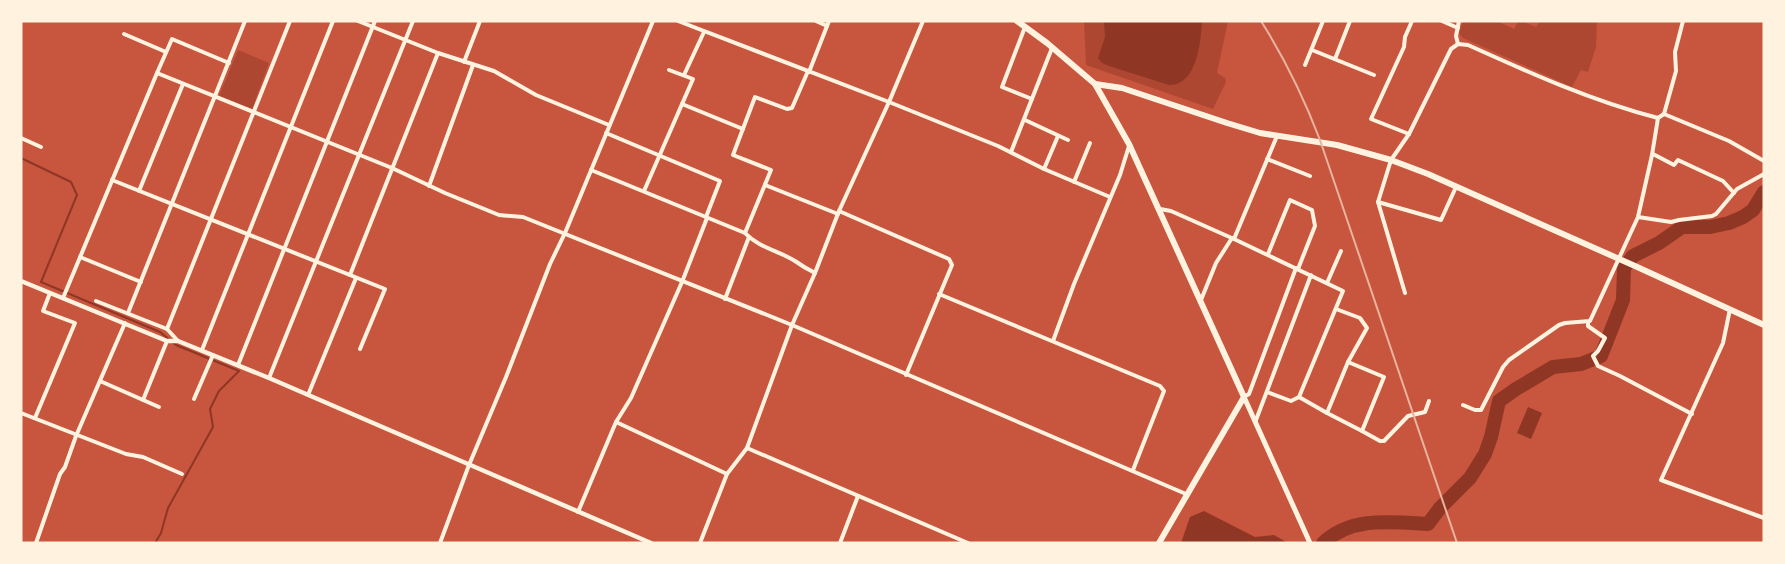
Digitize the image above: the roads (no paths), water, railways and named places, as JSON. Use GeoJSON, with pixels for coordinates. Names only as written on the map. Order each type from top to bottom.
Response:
{"type":"FeatureCollection","features":[{"type":"Feature","properties":{"kind":"highway"},"geometry":{"type":"LineString","coordinates":[[1017,21],[1095,84],[1130,144],[1244,397],[1159,543]]}},
{"type":"Feature","properties":{"kind":"highway"},"geometry":{"type":"LineString","coordinates":[[1095,84],[1122,87],[1227,123],[1277,136],[1336,145],[1391,160],[1456,186],[1764,325]]}},
{"type":"Feature","properties":{"kind":"main road"},"geometry":{"type":"LineString","coordinates":[[1244,397],[1310,543]]}},
{"type":"Feature","properties":{"kind":"street"},"geometry":{"type":"LineString","coordinates":[[128,313],[245,21]]}},
{"type":"Feature","properties":{"kind":"street"},"geometry":{"type":"LineString","coordinates":[[167,329],[290,21]]}},
{"type":"Feature","properties":{"kind":"street"},"geometry":{"type":"LineString","coordinates":[[202,350],[333,21]]}},
{"type":"Feature","properties":{"kind":"street"},"geometry":{"type":"LineString","coordinates":[[358,21],[438,53],[494,71],[536,95],[609,125]]}},
{"type":"Feature","properties":{"kind":"street"},"geometry":{"type":"LineString","coordinates":[[238,365],[375,21]]}},
{"type":"Feature","properties":{"kind":"street"},"geometry":{"type":"LineString","coordinates":[[270,378],[413,21]]}},
{"type":"Feature","properties":{"kind":"street"},"geometry":{"type":"LineString","coordinates":[[464,62],[480,21]]}},
{"type":"Feature","properties":{"kind":"street"},"geometry":{"type":"LineString","coordinates":[[440,543],[550,264],[653,21]]}},
{"type":"Feature","properties":{"kind":"street"},"geometry":{"type":"LineString","coordinates":[[678,21],[889,102],[1011,152],[1044,169],[1110,197]]}},
{"type":"Feature","properties":{"kind":"street"},"geometry":{"type":"LineString","coordinates":[[725,299],[771,170],[733,155],[755,97],[786,109],[792,108],[828,23],[816,21]]}},
{"type":"Feature","properties":{"kind":"street"},"geometry":{"type":"LineString","coordinates":[[700,543],[727,474],[747,448],[792,324],[815,273],[838,212],[889,102],[923,21]]}},
{"type":"Feature","properties":{"kind":"street"},"geometry":{"type":"LineString","coordinates":[[1305,65],[1323,21]]}},
{"type":"Feature","properties":{"kind":"street"},"geometry":{"type":"LineString","coordinates":[[1335,59],[1350,21]]}},
{"type":"Feature","properties":{"kind":"street"},"geometry":{"type":"LineString","coordinates":[[1409,134],[1371,119],[1404,47],[1405,37],[1412,21]]}},
{"type":"Feature","properties":{"kind":"street"},"geometry":{"type":"LineString","coordinates":[[1442,21],[1458,28]]}},
{"type":"Feature","properties":{"kind":"street"},"geometry":{"type":"LineString","coordinates":[[1458,44],[1456,36],[1460,21]]}},
{"type":"Feature","properties":{"kind":"street"},"geometry":{"type":"LineString","coordinates":[[1463,405],[1481,410],[1503,367],[1509,360],[1559,325],[1590,321],[1638,217],[1653,154],[1658,118],[1664,114],[1676,71],[1675,52],[1683,21]]}},
{"type":"Feature","properties":{"kind":"street"},"geometry":{"type":"LineString","coordinates":[[1025,27],[1002,87],[1032,99]]}},
{"type":"Feature","properties":{"kind":"street"},"geometry":{"type":"LineString","coordinates":[[684,75],[704,32]]}},
{"type":"Feature","properties":{"kind":"street"},"geometry":{"type":"LineString","coordinates":[[124,34],[166,52]]}},
{"type":"Feature","properties":{"kind":"street"},"geometry":{"type":"LineString","coordinates":[[63,298],[172,39],[229,63]]}},
{"type":"Feature","properties":{"kind":"street"},"geometry":{"type":"LineString","coordinates":[[1405,293],[1378,202],[1391,160],[1409,134],[1451,49],[1458,44],[1468,45],[1605,103],[1658,118]]}},
{"type":"Feature","properties":{"kind":"street"},"geometry":{"type":"LineString","coordinates":[[1011,152],[1052,48]]}},
{"type":"Feature","properties":{"kind":"street"},"geometry":{"type":"LineString","coordinates":[[1312,50],[1374,75]]}},
{"type":"Feature","properties":{"kind":"street"},"geometry":{"type":"LineString","coordinates":[[350,275],[438,53]]}},
{"type":"Feature","properties":{"kind":"street"},"geometry":{"type":"LineString","coordinates":[[429,186],[473,65]]}},
{"type":"Feature","properties":{"kind":"street"},"geometry":{"type":"LineString","coordinates":[[644,191],[693,79],[669,69]]}},
{"type":"Feature","properties":{"kind":"street"},"geometry":{"type":"LineString","coordinates":[[157,74],[392,168],[499,215],[523,218],[565,233],[682,282],[792,324],[1186,494]]}},
{"type":"Feature","properties":{"kind":"street"},"geometry":{"type":"LineString","coordinates":[[140,191],[183,84]]}},
{"type":"Feature","properties":{"kind":"street"},"geometry":{"type":"LineString","coordinates":[[682,104],[743,129]]}},
{"type":"Feature","properties":{"kind":"street"},"geometry":{"type":"LineString","coordinates":[[1664,114],[1729,141],[1764,161]]}},
{"type":"Feature","properties":{"kind":"street"},"geometry":{"type":"LineString","coordinates":[[1024,120],[1068,140]]}},
{"type":"Feature","properties":{"kind":"street"},"geometry":{"type":"LineString","coordinates":[[577,513],[682,282],[720,181],[606,133]]}},
{"type":"Feature","properties":{"kind":"street"},"geometry":{"type":"LineString","coordinates":[[1044,169],[1058,136]]}},
{"type":"Feature","properties":{"kind":"street"},"geometry":{"type":"LineString","coordinates":[[1201,301],[1216,263],[1233,238],[1277,136]]}},
{"type":"Feature","properties":{"kind":"street"},"geometry":{"type":"LineString","coordinates":[[21,138],[41,147]]}},
{"type":"Feature","properties":{"kind":"street"},"geometry":{"type":"LineString","coordinates":[[1074,182],[1090,143]]}},
{"type":"Feature","properties":{"kind":"street"},"geometry":{"type":"LineString","coordinates":[[1053,341],[1074,284],[1120,175],[1130,144]]}},
{"type":"Feature","properties":{"kind":"street"},"geometry":{"type":"LineString","coordinates":[[1653,154],[1674,165],[1678,160],[1723,181],[1734,193]]}},
{"type":"Feature","properties":{"kind":"street"},"geometry":{"type":"LineString","coordinates":[[1267,159],[1310,176]]}},
{"type":"Feature","properties":{"kind":"street"},"geometry":{"type":"LineString","coordinates":[[591,170],[747,235],[815,273]]}},
{"type":"Feature","properties":{"kind":"street"},"geometry":{"type":"LineString","coordinates":[[1638,217],[1671,222],[1712,216],[1737,189],[1764,174]]}},
{"type":"Feature","properties":{"kind":"street"},"geometry":{"type":"LineString","coordinates":[[112,180],[385,289],[360,349]]}},
{"type":"Feature","properties":{"kind":"street"},"geometry":{"type":"LineString","coordinates":[[765,185],[838,212],[950,259],[952,265],[906,375]]}},
{"type":"Feature","properties":{"kind":"street"},"geometry":{"type":"LineString","coordinates":[[1378,202],[1441,220],[1456,186]]}},
{"type":"Feature","properties":{"kind":"street"},"geometry":{"type":"LineString","coordinates":[[1244,397],[1249,394],[1315,226],[1312,210],[1290,200],[1268,254]]}},
{"type":"Feature","properties":{"kind":"street"},"geometry":{"type":"LineString","coordinates":[[1160,209],[1171,211],[1233,238],[1343,291],[1299,397],[1291,401],[1267,392]]}},
{"type":"Feature","properties":{"kind":"street"},"geometry":{"type":"LineString","coordinates":[[1327,283],[1341,251]]}},
{"type":"Feature","properties":{"kind":"street"},"geometry":{"type":"LineString","coordinates":[[80,257],[141,282]]}},
{"type":"Feature","properties":{"kind":"street"},"geometry":{"type":"LineString","coordinates":[[1256,420],[1311,275]]}},
{"type":"Feature","properties":{"kind":"street"},"geometry":{"type":"LineString","coordinates":[[308,395],[356,278]]}},
{"type":"Feature","properties":{"kind":"street"},"geometry":{"type":"LineString","coordinates":[[21,281],[167,340],[178,341],[270,378],[577,513],[651,543]]}},
{"type":"Feature","properties":{"kind":"street"},"geometry":{"type":"LineString","coordinates":[[35,418],[75,323],[43,311],[50,293]]}},
{"type":"Feature","properties":{"kind":"street"},"geometry":{"type":"LineString","coordinates":[[939,294],[1160,386],[1164,391],[1133,470]]}},
{"type":"Feature","properties":{"kind":"street"},"geometry":{"type":"LineString","coordinates":[[96,301],[167,329],[178,341]]}},
{"type":"Feature","properties":{"kind":"street"},"geometry":{"type":"LineString","coordinates":[[1327,413],[1348,362],[1367,328],[1360,318],[1336,309]]}},
{"type":"Feature","properties":{"kind":"street"},"geometry":{"type":"LineString","coordinates":[[1730,309],[1723,343],[1661,480],[1764,518]]}},
{"type":"Feature","properties":{"kind":"street"},"geometry":{"type":"LineString","coordinates":[[1587,322],[1588,326],[1605,338],[1593,356],[1598,366],[1692,414]]}},
{"type":"Feature","properties":{"kind":"street"},"geometry":{"type":"LineString","coordinates":[[36,543],[60,474],[65,467],[125,323]]}},
{"type":"Feature","properties":{"kind":"street"},"geometry":{"type":"LineString","coordinates":[[144,400],[167,340]]}},
{"type":"Feature","properties":{"kind":"street"},"geometry":{"type":"LineString","coordinates":[[194,399],[213,355]]}},
{"type":"Feature","properties":{"kind":"street"},"geometry":{"type":"LineString","coordinates":[[1348,362],[1384,377],[1362,431]]}},
{"type":"Feature","properties":{"kind":"street"},"geometry":{"type":"LineString","coordinates":[[100,381],[159,407]]}},
{"type":"Feature","properties":{"kind":"street"},"geometry":{"type":"LineString","coordinates":[[1299,397],[1380,441],[1384,441],[1408,416],[1425,411],[1429,401]]}},
{"type":"Feature","properties":{"kind":"street"},"geometry":{"type":"LineString","coordinates":[[21,413],[76,436],[126,454],[143,457],[182,474]]}},
{"type":"Feature","properties":{"kind":"street"},"geometry":{"type":"LineString","coordinates":[[616,423],[727,474]]}},
{"type":"Feature","properties":{"kind":"street"},"geometry":{"type":"LineString","coordinates":[[747,448],[968,543]]}},
{"type":"Feature","properties":{"kind":"street"},"geometry":{"type":"LineString","coordinates":[[840,543],[858,496]]}},
{"type":"Feature","properties":{"kind":"waterway"},"geometry":{"type":"LineString","coordinates":[[21,158],[71,182],[77,195],[41,282],[160,332],[176,345],[239,371],[219,391],[210,409],[213,427],[168,508],[161,533],[155,543]]}},
{"type":"Feature","properties":{"kind":"waterway"},"geometry":{"type":"LineString","coordinates":[[1323,543],[1334,534],[1359,525],[1386,522],[1428,524],[1440,508],[1470,478],[1485,454],[1499,401],[1553,367],[1581,364],[1601,356],[1623,300],[1624,268],[1633,256],[1659,243],[1682,227],[1710,227],[1743,217],[1753,210],[1764,192]]}},
{"type":"Feature","properties":{"kind":"railway"},"geometry":{"type":"LineString","coordinates":[[1261,21],[1294,79],[1320,140],[1457,543]]}}]}
